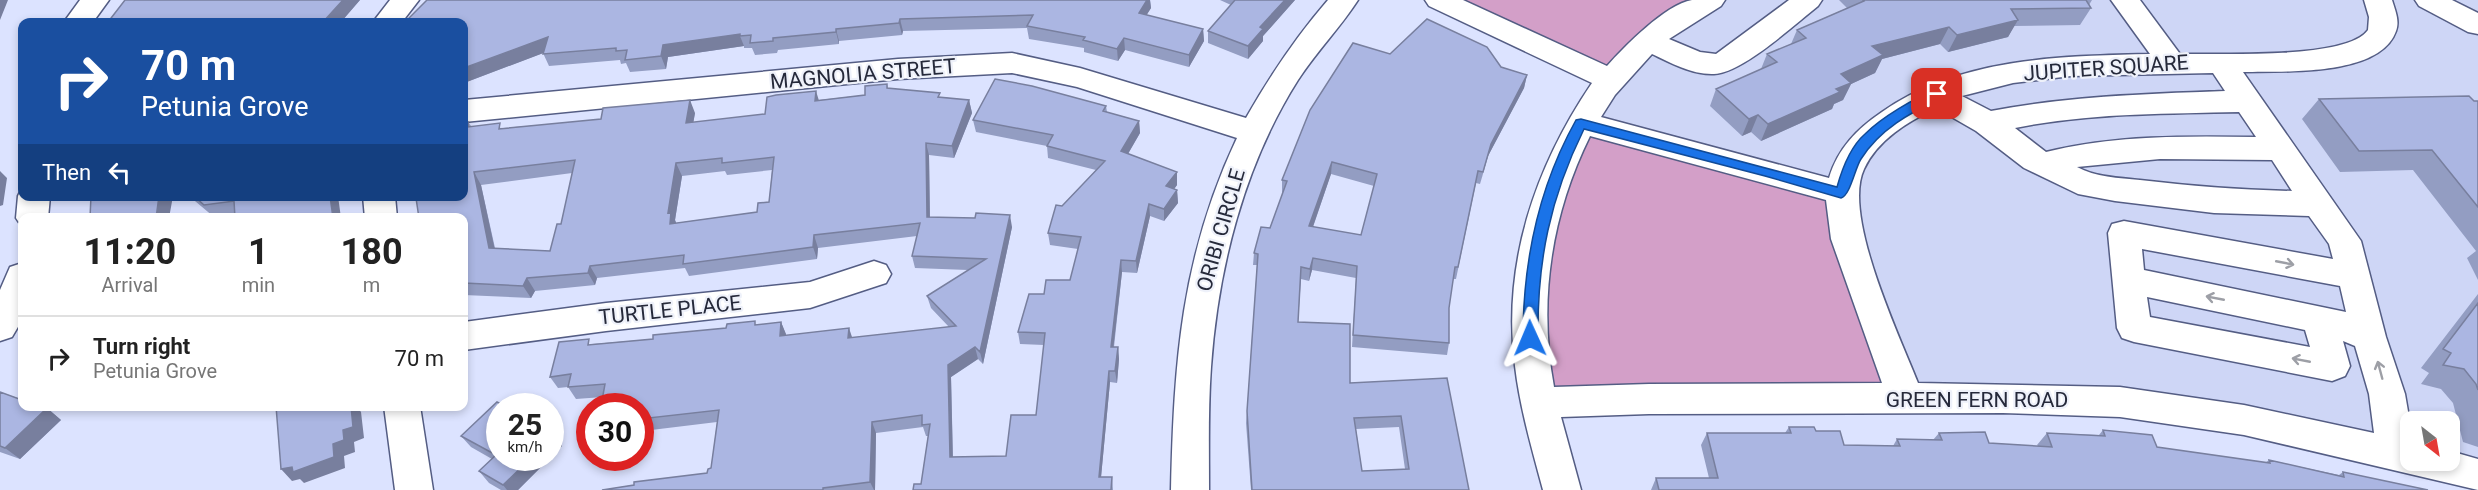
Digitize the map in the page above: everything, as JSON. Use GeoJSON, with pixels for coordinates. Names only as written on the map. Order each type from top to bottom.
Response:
{"type":"FeatureCollection","features":[{"type":"Feature","properties":{"kind":"street"},"geometry":{"type":"LineString","coordinates":[[81,18],[95,0]]}},
{"type":"Feature","properties":{"kind":"street"},"geometry":{"type":"LineString","coordinates":[[390,18],[405,0]]}},
{"type":"Feature","properties":{"kind":"street","name":"ORIBI CIRCLE"},"geometry":{"type":"LineString","coordinates":[[1191,490],[1195,350],[1201,304],[1219,224],[1234,174],[1275,92],[1301,53],[1344,0]]}},
{"type":"Feature","properties":{"kind":"street"},"geometry":{"type":"LineString","coordinates":[[1438,0],[1611,80]]}},
{"type":"Feature","properties":{"kind":"street"},"geometry":{"type":"LineString","coordinates":[[1562,490],[1538,402],[1529,326],[1530,295],[1537,240],[1560,165],[1581,123],[1611,80],[1687,0]]}},
{"type":"Feature","properties":{"kind":"street"},"geometry":{"type":"LineString","coordinates":[[1657,34],[1711,0]]}},
{"type":"Feature","properties":{"kind":"street"},"geometry":{"type":"LineString","coordinates":[[1657,34],[1690,60],[1708,66],[1718,64],[1725,62],[1808,0]]}},
{"type":"Feature","properties":{"kind":"street"},"geometry":{"type":"LineString","coordinates":[[2125,0],[2171,62]]}},
{"type":"Feature","properties":{"kind":"street","name":"JUPITER SQUARE"},"geometry":{"type":"LineString","coordinates":[[1906,400],[1847,239],[1841,193],[1848,168],[1868,137],[1906,110],[1937,94],[1987,78],[2071,66],[2171,62],[2304,61],[2341,57],[2364,49],[2378,38],[2384,28],[2384,13],[2378,0]]}},
{"type":"Feature","properties":{"kind":"street"},"geometry":{"type":"LineString","coordinates":[[2429,0],[2478,25]]}},
{"type":"Feature","properties":{"kind":"street"},"geometry":{"type":"LineString","coordinates":[[2221,62],[2345,241],[2369,337],[2400,433]]}},
{"type":"Feature","properties":{"kind":"street","name":"MAGNOLIA STREET"},"geometry":{"type":"LineString","coordinates":[[468,111],[898,69],[1012,63],[1080,78],[1254,132]]}},
{"type":"Feature","properties":{"kind":"street"},"geometry":{"type":"LineString","coordinates":[[1937,94],[1987,123],[2042,164],[2078,182],[2115,189],[2214,201],[2318,204]]}},
{"type":"Feature","properties":{"kind":"street"},"geometry":{"type":"LineString","coordinates":[[1987,123],[2042,112],[2103,106],[2248,101]]}},
{"type":"Feature","properties":{"kind":"street"},"geometry":{"type":"LineString","coordinates":[[1581,123],[1841,193]]}},
{"type":"Feature","properties":{"kind":"street"},"geometry":{"type":"LineString","coordinates":[[2042,164],[2094,153],[2201,148],[2280,149]]}},
{"type":"Feature","properties":{"kind":"street"},"geometry":{"type":"LineString","coordinates":[[2320,319],[2332,366],[2134,328],[2124,233],[2354,276]]}},
{"type":"Feature","properties":{"kind":"street","name":"TURTLE PLACE"},"geometry":{"type":"LineString","coordinates":[[468,335],[606,317],[810,295],[874,274]]}},
{"type":"Feature","properties":{"kind":"street"},"geometry":{"type":"LineString","coordinates":[[2128,280],[2320,319],[2340,324],[2369,337]]}},
{"type":"Feature","properties":{"kind":"street"},"geometry":{"type":"LineString","coordinates":[[0,327],[9,313],[18,287]]}},
{"type":"Feature","properties":{"kind":"street","name":"GREEN FERN ROAD"},"geometry":{"type":"LineString","coordinates":[[1538,402],[1649,399],[2003,398],[2121,402],[2244,420],[2400,448]]}},
{"type":"Feature","properties":{"kind":"street"},"geometry":{"type":"LineString","coordinates":[[403,411],[414,490]]}},
{"type":"Feature","properties":{"kind":"street","name":"GREEN FERN ROAD"},"geometry":{"type":"LineString","coordinates":[[2460,469],[2478,476]]}},
{"type":"Feature","properties":{"kind":"shaded area"},"geometry":{"type":"Polygon","coordinates":[[[1436,0],[1713,0],[1611,80],[1436,0]]]}},
{"type":"Feature","properties":{"kind":"shaded area"},"geometry":{"type":"Polygon","coordinates":[[[1713,0],[2478,0],[2478,474],[2460,465],[2460,411],[2400,411],[2400,455],[2245,420],[1906,399],[1581,124],[1591,108],[1713,0]]]}},
{"type":"Feature","properties":{"kind":"shaded area"},"geometry":{"type":"Polygon","coordinates":[[[1581,124],[1840,194],[1906,399],[1539,402],[1530,325],[1581,124]]]}},
{"type":"Feature","properties":{"kind":"building"},"geometry":{"type":"Polygon","coordinates":[[[125,0],[343,0],[327,18],[111,18],[125,0]]]}},
{"type":"Feature","properties":{"kind":"building"},"geometry":{"type":"Polygon","coordinates":[[[427,0],[1147,0],[1139,13],[1203,29],[1189,55],[1124,38],[1117,49],[1083,40],[1085,37],[1027,26],[1033,15],[900,19],[899,23],[773,38],[773,41],[750,43],[751,35],[740,36],[740,34],[663,45],[661,56],[625,60],[627,50],[616,51],[616,48],[543,54],[548,37],[468,67],[468,18],[409,18],[427,0]]]}},
{"type":"Feature","properties":{"kind":"building"},"geometry":{"type":"Polygon","coordinates":[[[1235,0],[1285,0],[1260,27],[1263,29],[1248,46],[1208,31],[1235,0]]]}},
{"type":"Feature","properties":{"kind":"building"},"geometry":{"type":"Polygon","coordinates":[[[1863,0],[2086,0],[2091,8],[2011,9],[2018,20],[1957,35],[1949,27],[1872,46],[1883,55],[1841,74],[1851,83],[1836,89],[1840,92],[1768,124],[1758,115],[1749,119],[1716,89],[1777,62],[1767,54],[1806,38],[1797,30],[1863,0]]]}},
{"type":"Feature","properties":{"kind":"building"},"geometry":{"type":"Polygon","coordinates":[[[1427,19],[1487,47],[1501,67],[1527,75],[1491,144],[1483,172],[1478,171],[1458,267],[1455,267],[1449,308],[1449,343],[1353,335],[1357,266],[1313,258],[1310,269],[1301,267],[1298,322],[1350,324],[1350,383],[1447,378],[1469,490],[1252,490],[1247,411],[1258,254],[1254,253],[1261,227],[1270,228],[1287,181],[1282,180],[1310,110],[1353,43],[1390,54],[1427,19]],[[1332,162],[1309,226],[1361,235],[1377,174],[1332,162]],[[1401,416],[1354,418],[1362,471],[1409,469],[1401,416]]]}},
{"type":"Feature","properties":{"kind":"building"},"geometry":{"type":"Polygon","coordinates":[[[995,79],[1032,86],[1106,106],[1103,111],[1139,121],[1121,151],[1177,172],[1166,186],[1177,190],[1164,209],[1149,204],[1136,261],[1121,260],[1111,347],[1118,347],[1115,371],[1109,371],[1099,477],[1112,477],[1111,490],[913,490],[914,484],[921,484],[930,424],[922,425],[922,415],[872,422],[870,482],[823,488],[823,490],[602,490],[634,485],[634,482],[707,473],[711,468],[719,410],[654,417],[654,393],[603,393],[605,384],[568,387],[571,374],[550,377],[559,342],[589,339],[588,345],[653,339],[653,335],[726,328],[727,324],[755,321],[755,325],[781,322],[780,336],[849,328],[848,338],[956,326],[927,296],[986,259],[912,256],[920,223],[814,235],[813,247],[683,264],[684,255],[590,266],[588,273],[527,278],[523,286],[468,283],[468,213],[418,213],[416,201],[468,201],[468,127],[500,123],[499,129],[601,119],[603,108],[690,100],[686,123],[765,114],[767,97],[776,95],[816,91],[815,101],[865,95],[865,86],[887,84],[887,88],[940,93],[938,97],[969,100],[952,146],[926,143],[927,217],[975,218],[976,213],[1010,215],[980,352],[975,347],[948,365],[950,457],[1006,456],[1011,415],[1036,415],[1045,333],[1018,332],[1029,294],[1044,294],[1046,280],[1070,280],[1081,237],[1048,233],[1056,205],[1062,206],[1105,161],[1047,146],[1053,135],[973,120],[995,79]],[[774,157],[722,163],[722,158],[676,163],[668,213],[671,212],[670,224],[757,212],[758,203],[769,202],[774,157]],[[575,160],[474,172],[489,248],[550,251],[557,224],[561,224],[575,160]]]}},
{"type":"Feature","properties":{"kind":"building"},"geometry":{"type":"Polygon","coordinates":[[[2469,96],[2474,101],[2478,101],[2478,207],[2432,150],[2359,151],[2319,99],[2469,96]]]}},
{"type":"Feature","properties":{"kind":"building"},"geometry":{"type":"Polygon","coordinates":[[[91,201],[158,201],[157,213],[90,213],[91,201]]]}},
{"type":"Feature","properties":{"kind":"building"},"geometry":{"type":"Polygon","coordinates":[[[200,201],[234,201],[204,205],[200,201]]]}},
{"type":"Feature","properties":{"kind":"building"},"geometry":{"type":"Polygon","coordinates":[[[234,201],[331,201],[332,213],[235,213],[234,201]]]}},
{"type":"Feature","properties":{"kind":"building"},"geometry":{"type":"Polygon","coordinates":[[[2478,303],[2478,390],[2464,369],[2443,365],[2451,353],[2443,349],[2478,303]]]}},
{"type":"Feature","properties":{"kind":"building"},"geometry":{"type":"Polygon","coordinates":[[[0,392],[18,399],[18,411],[44,411],[5,448],[0,446],[0,392]]]}},
{"type":"Feature","properties":{"kind":"building"},"geometry":{"type":"Polygon","coordinates":[[[276,411],[351,411],[353,427],[343,430],[344,440],[333,444],[334,457],[293,472],[292,467],[281,469],[276,411]]]}},
{"type":"Feature","properties":{"kind":"building"},"geometry":{"type":"Polygon","coordinates":[[[486,412],[486,450],[461,436],[486,412]]]}},
{"type":"Feature","properties":{"kind":"building"},"geometry":{"type":"Polygon","coordinates":[[[1789,427],[1814,427],[1816,431],[1840,431],[1844,445],[1900,446],[1897,439],[1942,440],[1939,433],[1985,432],[1989,443],[2052,447],[2047,433],[2105,436],[2103,430],[2152,435],[2157,447],[2270,463],[2269,460],[2344,477],[2343,472],[2428,490],[1659,490],[1656,478],[1718,478],[1707,433],[1791,433],[1789,427]]]}},
{"type":"Feature","properties":{"kind":"building"},"geometry":{"type":"Polygon","coordinates":[[[486,464],[486,471],[518,471],[503,485],[479,471],[486,464]]]}},
{"type":"Feature","properties":{"kind":"route"},"geometry":{"type":"LineString","coordinates":[[1530,338],[1530,295],[1537,240],[1560,165],[1581,123],[1841,193],[1848,168],[1868,137],[1906,110],[1937,94]]}}]}
